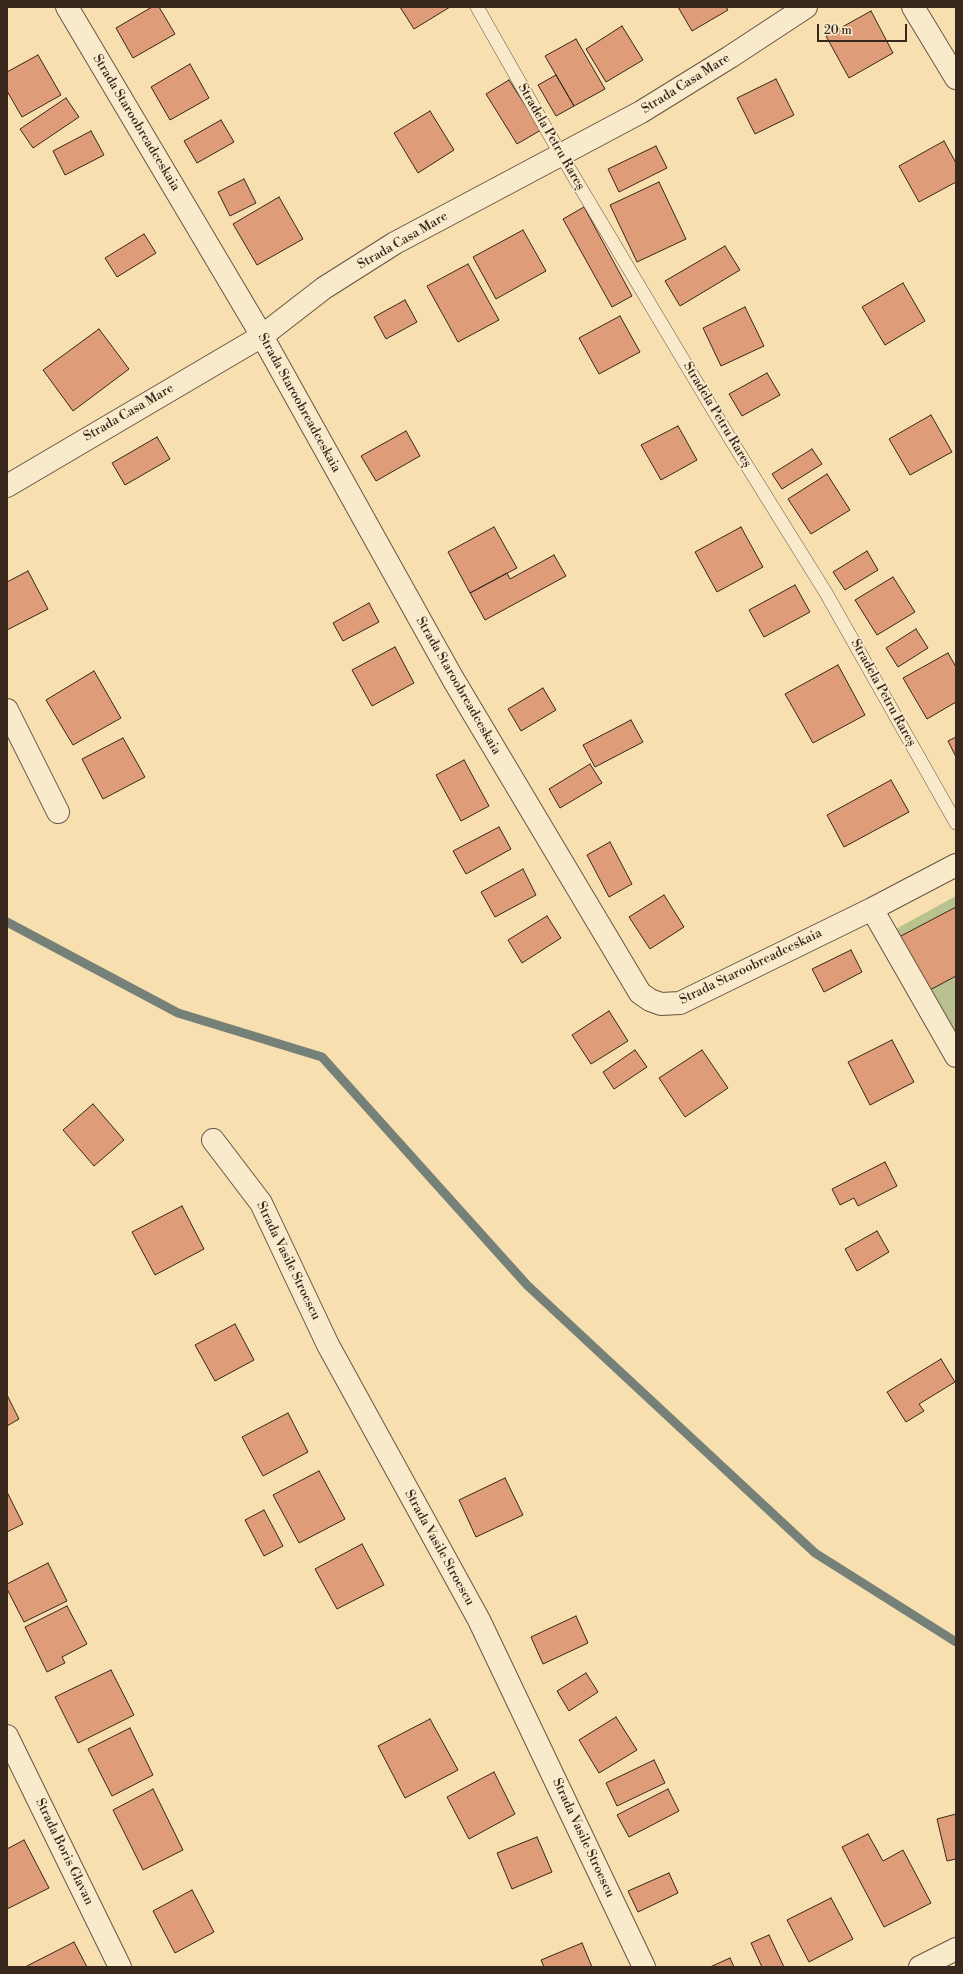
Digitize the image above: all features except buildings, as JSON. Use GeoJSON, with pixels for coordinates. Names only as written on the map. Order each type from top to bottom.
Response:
{"type":"FeatureCollection","features":[{"type":"Feature","properties":{"kind":"street","name":"Strada Staroobreadceskaia"},"geometry":{"type":"LineString","coordinates":[[67,7],[262,336],[452,679],[640,993],[650,1000],[661,1004],[680,1003],[872,909],[956,865]]}},
{"type":"Feature","properties":{"kind":"street","name":"Strada Casa Mare"},"geometry":{"type":"LineString","coordinates":[[7,486],[262,336],[324,288],[394,243],[641,112],[730,57],[806,7]]}},
{"type":"Feature","properties":{"kind":"street"},"geometry":{"type":"LineString","coordinates":[[913,7],[956,78]]}},
{"type":"Feature","properties":{"kind":"street"},"geometry":{"type":"LineString","coordinates":[[7,710],[58,812]]}},
{"type":"Feature","properties":{"kind":"street"},"geometry":{"type":"LineString","coordinates":[[872,909],[956,1056]]}},
{"type":"Feature","properties":{"kind":"street","name":"Strada Vasile Stroescu"},"geometry":{"type":"LineString","coordinates":[[214,1140],[261,1202],[328,1345],[479,1620],[644,1967]]}},
{"type":"Feature","properties":{"kind":"street","name":"Strada Boris Glavan"},"geometry":{"type":"LineString","coordinates":[[7,1736],[120,1967]]}},
{"type":"Feature","properties":{"kind":"street"},"geometry":{"type":"LineString","coordinates":[[920,1967],[956,1949]]}},
{"type":"Feature","properties":{"kind":"lane","name":"Stradela Petru Rareș"},"geometry":{"type":"LineString","coordinates":[[477,7],[561,155],[731,440],[826,593],[956,823]]}},
{"type":"Feature","properties":{"kind":"green space"},"geometry":{"type":"Polygon","coordinates":[[[956,896],[956,1036],[894,930],[956,896]]]}},
{"type":"Feature","properties":{"kind":"waterway"},"geometry":{"type":"LineString","coordinates":[[7,922],[178,1013],[322,1057],[527,1285],[815,1553],[956,1642]]}}]}
